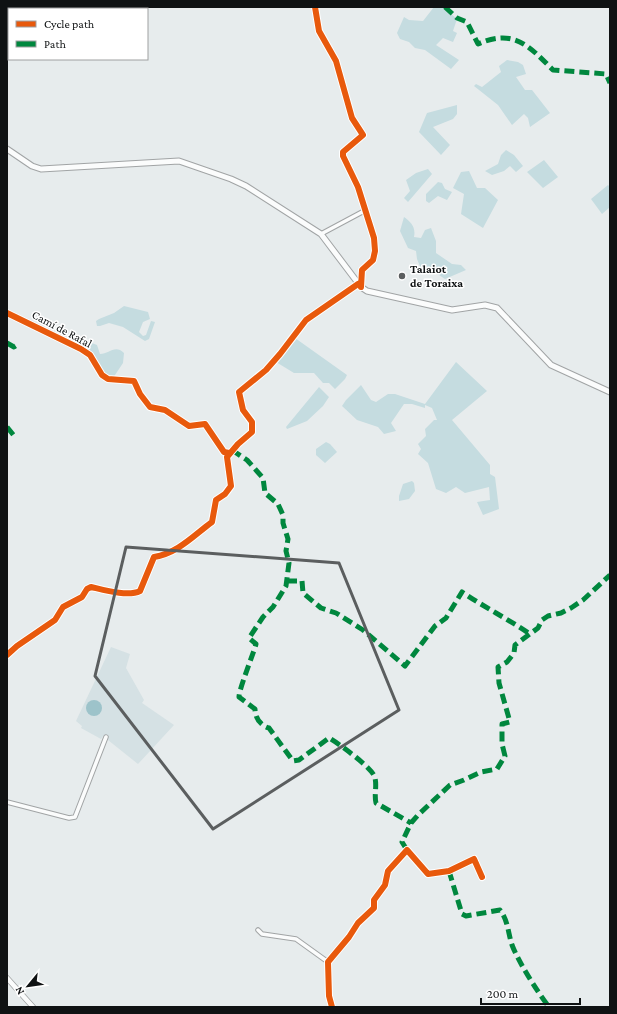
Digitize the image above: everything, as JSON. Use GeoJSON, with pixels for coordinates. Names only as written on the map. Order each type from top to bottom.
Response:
{"type":"FeatureCollection","features":[{"type":"Feature","properties":{"kind":"main road"},"geometry":{"type":"LineString","coordinates":[[7,149],[32,166],[41,169],[179,161],[246,186],[321,234],[360,285],[373,294],[452,310],[490,305],[497,308],[551,365],[610,392]]}},
{"type":"Feature","properties":{"kind":"street"},"geometry":{"type":"LineString","coordinates":[[7,655],[17,646],[55,620],[63,607],[82,597],[87,589],[91,587],[111,592],[136,593],[140,591],[154,557],[166,555],[175,551],[212,522],[216,500],[225,494],[231,486],[227,457],[229,453],[252,432],[253,428],[252,422],[244,410],[239,392],[266,370],[306,320],[360,285],[362,270],[373,260],[375,252],[374,238],[364,211],[358,188],[342,152],[363,135],[352,118],[336,61],[319,31],[315,7]]}},
{"type":"Feature","properties":{"kind":"street"},"geometry":{"type":"LineString","coordinates":[[321,234],[364,211]]}},
{"type":"Feature","properties":{"kind":"street","name":"Camí de Rafal"},"geometry":{"type":"LineString","coordinates":[[7,313],[81,349],[90,355],[102,375],[108,379],[134,381],[140,394],[150,407],[165,410],[189,426],[205,424],[224,452],[229,453]]}},
{"type":"Feature","properties":{"kind":"street"},"geometry":{"type":"LineString","coordinates":[[7,802],[68,818],[75,817],[106,737]]}},
{"type":"Feature","properties":{"kind":"street"},"geometry":{"type":"LineString","coordinates":[[332,1007],[329,996],[328,962],[350,937],[358,923],[374,908],[374,900],[385,885],[388,870],[408,850],[428,874],[449,872],[474,859],[482,877]]}},
{"type":"Feature","properties":{"kind":"street"},"geometry":{"type":"LineString","coordinates":[[258,930],[262,934],[296,939],[328,962]]}},
{"type":"Feature","properties":{"kind":"street"},"geometry":{"type":"LineString","coordinates":[[7,978],[33,1007]]}},
{"type":"Feature","properties":{"kind":"highlighted area"},"geometry":{"type":"Polygon","coordinates":[[[126,547],[339,563],[399,710],[213,829],[95,676],[126,547]]]}},
{"type":"Feature","properties":{"kind":"shaded area"},"geometry":{"type":"Polygon","coordinates":[[[434,7],[443,7],[457,19],[453,31],[457,33],[453,42],[443,38],[436,45],[459,60],[451,69],[425,50],[415,48],[409,42],[400,39],[397,33],[404,17],[409,20],[423,21],[434,7]]]}},
{"type":"Feature","properties":{"kind":"shaded area"},"geometry":{"type":"Polygon","coordinates":[[[507,60],[518,62],[523,65],[526,74],[516,77],[525,90],[532,90],[550,113],[530,127],[528,118],[524,114],[512,125],[498,105],[474,86],[476,84],[482,87],[501,72],[499,66],[507,60]]]}},
{"type":"Feature","properties":{"kind":"shaded area"},"geometry":{"type":"Polygon","coordinates":[[[457,105],[457,114],[453,119],[433,127],[450,145],[441,155],[419,132],[427,113],[457,105]]]}},
{"type":"Feature","properties":{"kind":"shaded area"},"geometry":{"type":"Polygon","coordinates":[[[506,150],[514,155],[523,166],[516,172],[510,166],[504,171],[492,175],[485,171],[498,164],[501,155],[506,150]]]}},
{"type":"Feature","properties":{"kind":"shaded area"},"geometry":{"type":"Polygon","coordinates":[[[544,160],[558,177],[543,188],[527,172],[544,160]]]}},
{"type":"Feature","properties":{"kind":"shaded area"},"geometry":{"type":"Polygon","coordinates":[[[428,169],[432,174],[408,202],[404,198],[410,191],[406,180],[416,173],[428,169]]]}},
{"type":"Feature","properties":{"kind":"shaded area"},"geometry":{"type":"Polygon","coordinates":[[[469,171],[477,188],[485,188],[498,200],[483,228],[461,214],[464,194],[453,188],[461,172],[469,171]]]}},
{"type":"Feature","properties":{"kind":"shaded area"},"geometry":{"type":"Polygon","coordinates":[[[438,182],[442,183],[445,189],[452,192],[447,200],[438,196],[429,203],[426,201],[426,194],[438,182]]]}},
{"type":"Feature","properties":{"kind":"shaded area"},"geometry":{"type":"Polygon","coordinates":[[[608,185],[610,187],[610,207],[602,214],[591,199],[608,185]]]}},
{"type":"Feature","properties":{"kind":"shaded area"},"geometry":{"type":"Polygon","coordinates":[[[404,217],[412,225],[414,237],[421,238],[425,230],[431,228],[436,241],[436,253],[452,264],[461,265],[466,270],[445,279],[436,273],[422,271],[417,259],[416,251],[408,248],[400,231],[404,217]]]}},
{"type":"Feature","properties":{"kind":"shaded area"},"geometry":{"type":"Polygon","coordinates":[[[124,306],[148,312],[150,319],[143,322],[139,332],[143,336],[146,335],[151,321],[155,322],[149,339],[145,341],[123,327],[109,323],[97,326],[96,321],[114,313],[124,306]]]}},
{"type":"Feature","properties":{"kind":"shaded area"},"geometry":{"type":"Polygon","coordinates":[[[295,338],[347,375],[335,389],[329,383],[323,383],[314,373],[294,373],[276,362],[295,338]]]}},
{"type":"Feature","properties":{"kind":"shaded area"},"geometry":{"type":"Polygon","coordinates":[[[89,342],[97,345],[100,354],[115,349],[121,350],[124,353],[123,363],[113,378],[102,375],[91,354],[82,349],[84,345],[89,342]]]}},
{"type":"Feature","properties":{"kind":"shaded area"},"geometry":{"type":"Polygon","coordinates":[[[456,362],[487,391],[452,420],[490,465],[490,474],[495,477],[499,509],[483,515],[477,502],[490,500],[489,487],[465,493],[456,487],[446,493],[436,489],[428,463],[418,454],[421,449],[418,444],[426,436],[425,429],[434,420],[437,420],[432,408],[425,405],[425,408],[412,404],[404,404],[391,423],[396,431],[384,434],[378,427],[357,420],[342,406],[361,385],[371,400],[376,402],[388,394],[395,394],[425,404],[456,362]]]}},
{"type":"Feature","properties":{"kind":"shaded area"},"geometry":{"type":"Polygon","coordinates":[[[319,387],[329,397],[323,406],[307,421],[287,429],[286,427],[319,387]]]}},
{"type":"Feature","properties":{"kind":"shaded area"},"geometry":{"type":"Polygon","coordinates":[[[326,442],[330,444],[337,452],[325,463],[316,455],[316,449],[326,442]]]}},
{"type":"Feature","properties":{"kind":"shaded area"},"geometry":{"type":"Polygon","coordinates":[[[412,481],[414,483],[415,491],[409,499],[399,501],[403,484],[412,481]]]}},
{"type":"Feature","properties":{"kind":"shaded area"},"geometry":{"type":"Polygon","coordinates":[[[111,647],[130,654],[126,668],[144,700],[142,703],[174,725],[138,764],[103,736],[101,739],[81,728],[82,726],[76,721],[111,647]]]}},
{"type":"Feature","properties":{"kind":"shaded area"},"geometry":{"type":"Polygon","coordinates":[[[94,700],[101,705],[102,708],[97,715],[94,716],[87,711],[86,708],[91,701],[94,700]]]}},
{"type":"Feature","properties":{"kind":"marked path"},"geometry":{"type":"LineString","coordinates":[[445,7],[457,18],[467,22],[478,44],[502,38],[511,39],[528,47],[553,70],[606,74],[610,83]]}},
{"type":"Feature","properties":{"kind":"marked path"},"geometry":{"type":"LineString","coordinates":[[7,343],[14,347],[17,345]]}},
{"type":"Feature","properties":{"kind":"marked path"},"geometry":{"type":"LineString","coordinates":[[7,427],[15,437]]}},
{"type":"Feature","properties":{"kind":"marked path"},"geometry":{"type":"LineString","coordinates":[[232,450],[247,460],[263,478],[265,493],[278,504],[283,515],[283,523],[288,539],[286,551],[289,563],[286,586],[273,607],[263,617],[249,638],[256,644],[239,697],[255,709],[259,721],[269,728],[293,761],[299,760],[329,738],[347,750],[373,774],[376,781],[376,803],[411,823]]}},
{"type":"Feature","properties":{"kind":"marked path"},"geometry":{"type":"LineString","coordinates":[[407,850],[402,842],[411,823],[418,815],[450,785],[481,772],[497,769],[505,756],[502,744],[502,724],[510,722],[499,683],[498,667],[507,662],[514,653],[515,645],[538,628],[542,620],[548,616],[561,613],[571,608],[583,600],[610,575]]}},
{"type":"Feature","properties":{"kind":"marked path"},"geometry":{"type":"LineString","coordinates":[[287,581],[302,581],[303,593],[321,608],[336,613],[363,630],[405,666],[435,626],[446,618],[462,592],[530,634]]}},
{"type":"Feature","properties":{"kind":"marked path"},"geometry":{"type":"LineString","coordinates":[[449,871],[462,914],[466,916],[500,910],[503,914],[512,945],[519,960],[549,1007]]}},
{"type":"Feature","properties":{"kind":"cycle path"},"geometry":{"type":"LineString","coordinates":[[315,7],[319,31],[336,61],[352,118],[363,135],[343,152],[343,156],[358,187],[374,238],[375,251],[373,260],[362,270],[361,287]]}},
{"type":"Feature","properties":{"kind":"cycle path"},"geometry":{"type":"LineString","coordinates":[[7,655],[17,646],[55,620],[63,607],[82,597],[87,589],[91,587],[123,593],[135,593],[140,591],[154,557],[163,555],[178,548],[212,522],[216,500],[225,494],[231,486],[227,457],[238,444],[252,432],[252,422],[243,410],[239,392],[266,370],[306,320],[358,284]]}},
{"type":"Feature","properties":{"kind":"cycle path"},"geometry":{"type":"LineString","coordinates":[[7,313],[81,349],[90,355],[102,375],[108,379],[134,381],[140,394],[150,407],[165,410],[189,426],[205,424],[224,452],[229,453]]}},
{"type":"Feature","properties":{"kind":"cycle path"},"geometry":{"type":"LineString","coordinates":[[332,1007],[329,996],[328,962],[349,937],[358,923],[374,908],[374,900],[385,885],[388,871],[407,850],[428,874],[449,871],[474,859],[482,877]]}},
{"type":"Feature","properties":{"kind":"place","name":"Talaiot de Toraixa"},"geometry":{"type":"Point","coordinates":[402,276]}}]}
